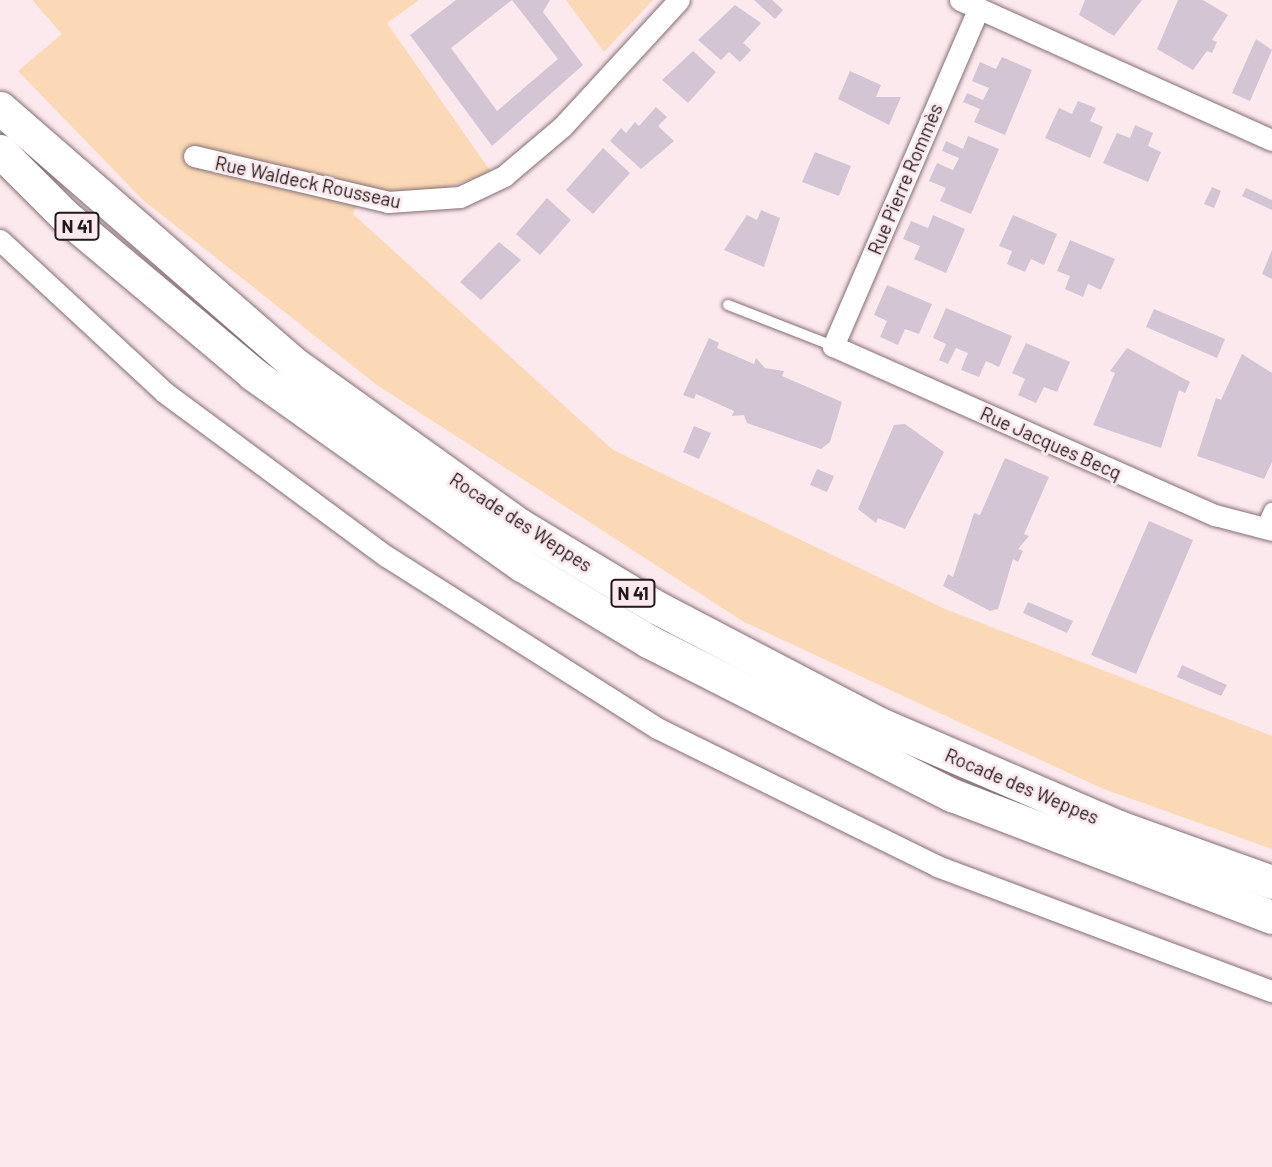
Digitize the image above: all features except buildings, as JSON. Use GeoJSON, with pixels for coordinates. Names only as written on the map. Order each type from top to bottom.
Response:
{"type":"FeatureCollection","features":[{"type":"Feature","properties":{"kind":"highway","name":"Rocade des Weppes"},"geometry":{"type":"LineString","coordinates":[[0,108],[296,365],[533,533],[656,607],[882,726],[1119,827],[1272,882]]}},
{"type":"Feature","properties":{"kind":"highway","name":"Rocade des Weppes"},"geometry":{"type":"LineString","coordinates":[[0,151],[65,216],[253,374],[522,565],[648,641],[952,795],[1272,917]]}},
{"type":"Feature","properties":{"kind":"street","name":"Rue Waldeck Rousseau"},"geometry":{"type":"LineString","coordinates":[[194,156],[388,202],[460,197],[504,176],[563,126],[679,0]]}},
{"type":"Feature","properties":{"kind":"street","name":"Rue Pierre Rommès"},"geometry":{"type":"LineString","coordinates":[[833,346],[968,6],[1272,140]]}},
{"type":"Feature","properties":{"kind":"street"},"geometry":{"type":"LineString","coordinates":[[0,240],[164,392],[409,571],[657,728],[937,866],[1272,991]]}},
{"type":"Feature","properties":{"kind":"street","name":"Rue Jacques Becq"},"geometry":{"type":"LineString","coordinates":[[833,346],[1215,515],[1269,523]]}},
{"type":"Feature","properties":{"kind":"lane"},"geometry":{"type":"LineString","coordinates":[[728,305],[833,346]]}},
{"type":"Feature","properties":{"kind":"shaded area"},"geometry":{"type":"Polygon","coordinates":[[[32,0],[419,0],[387,23],[491,172],[439,191],[401,195],[364,190],[353,214],[613,450],[945,609],[1272,736],[1272,849],[1101,788],[744,622],[377,385],[143,200],[18,71],[62,34],[32,0]]]}},
{"type":"Feature","properties":{"kind":"shaded area"},"geometry":{"type":"Polygon","coordinates":[[[566,0],[653,0],[604,52],[566,0]]]}}]}
